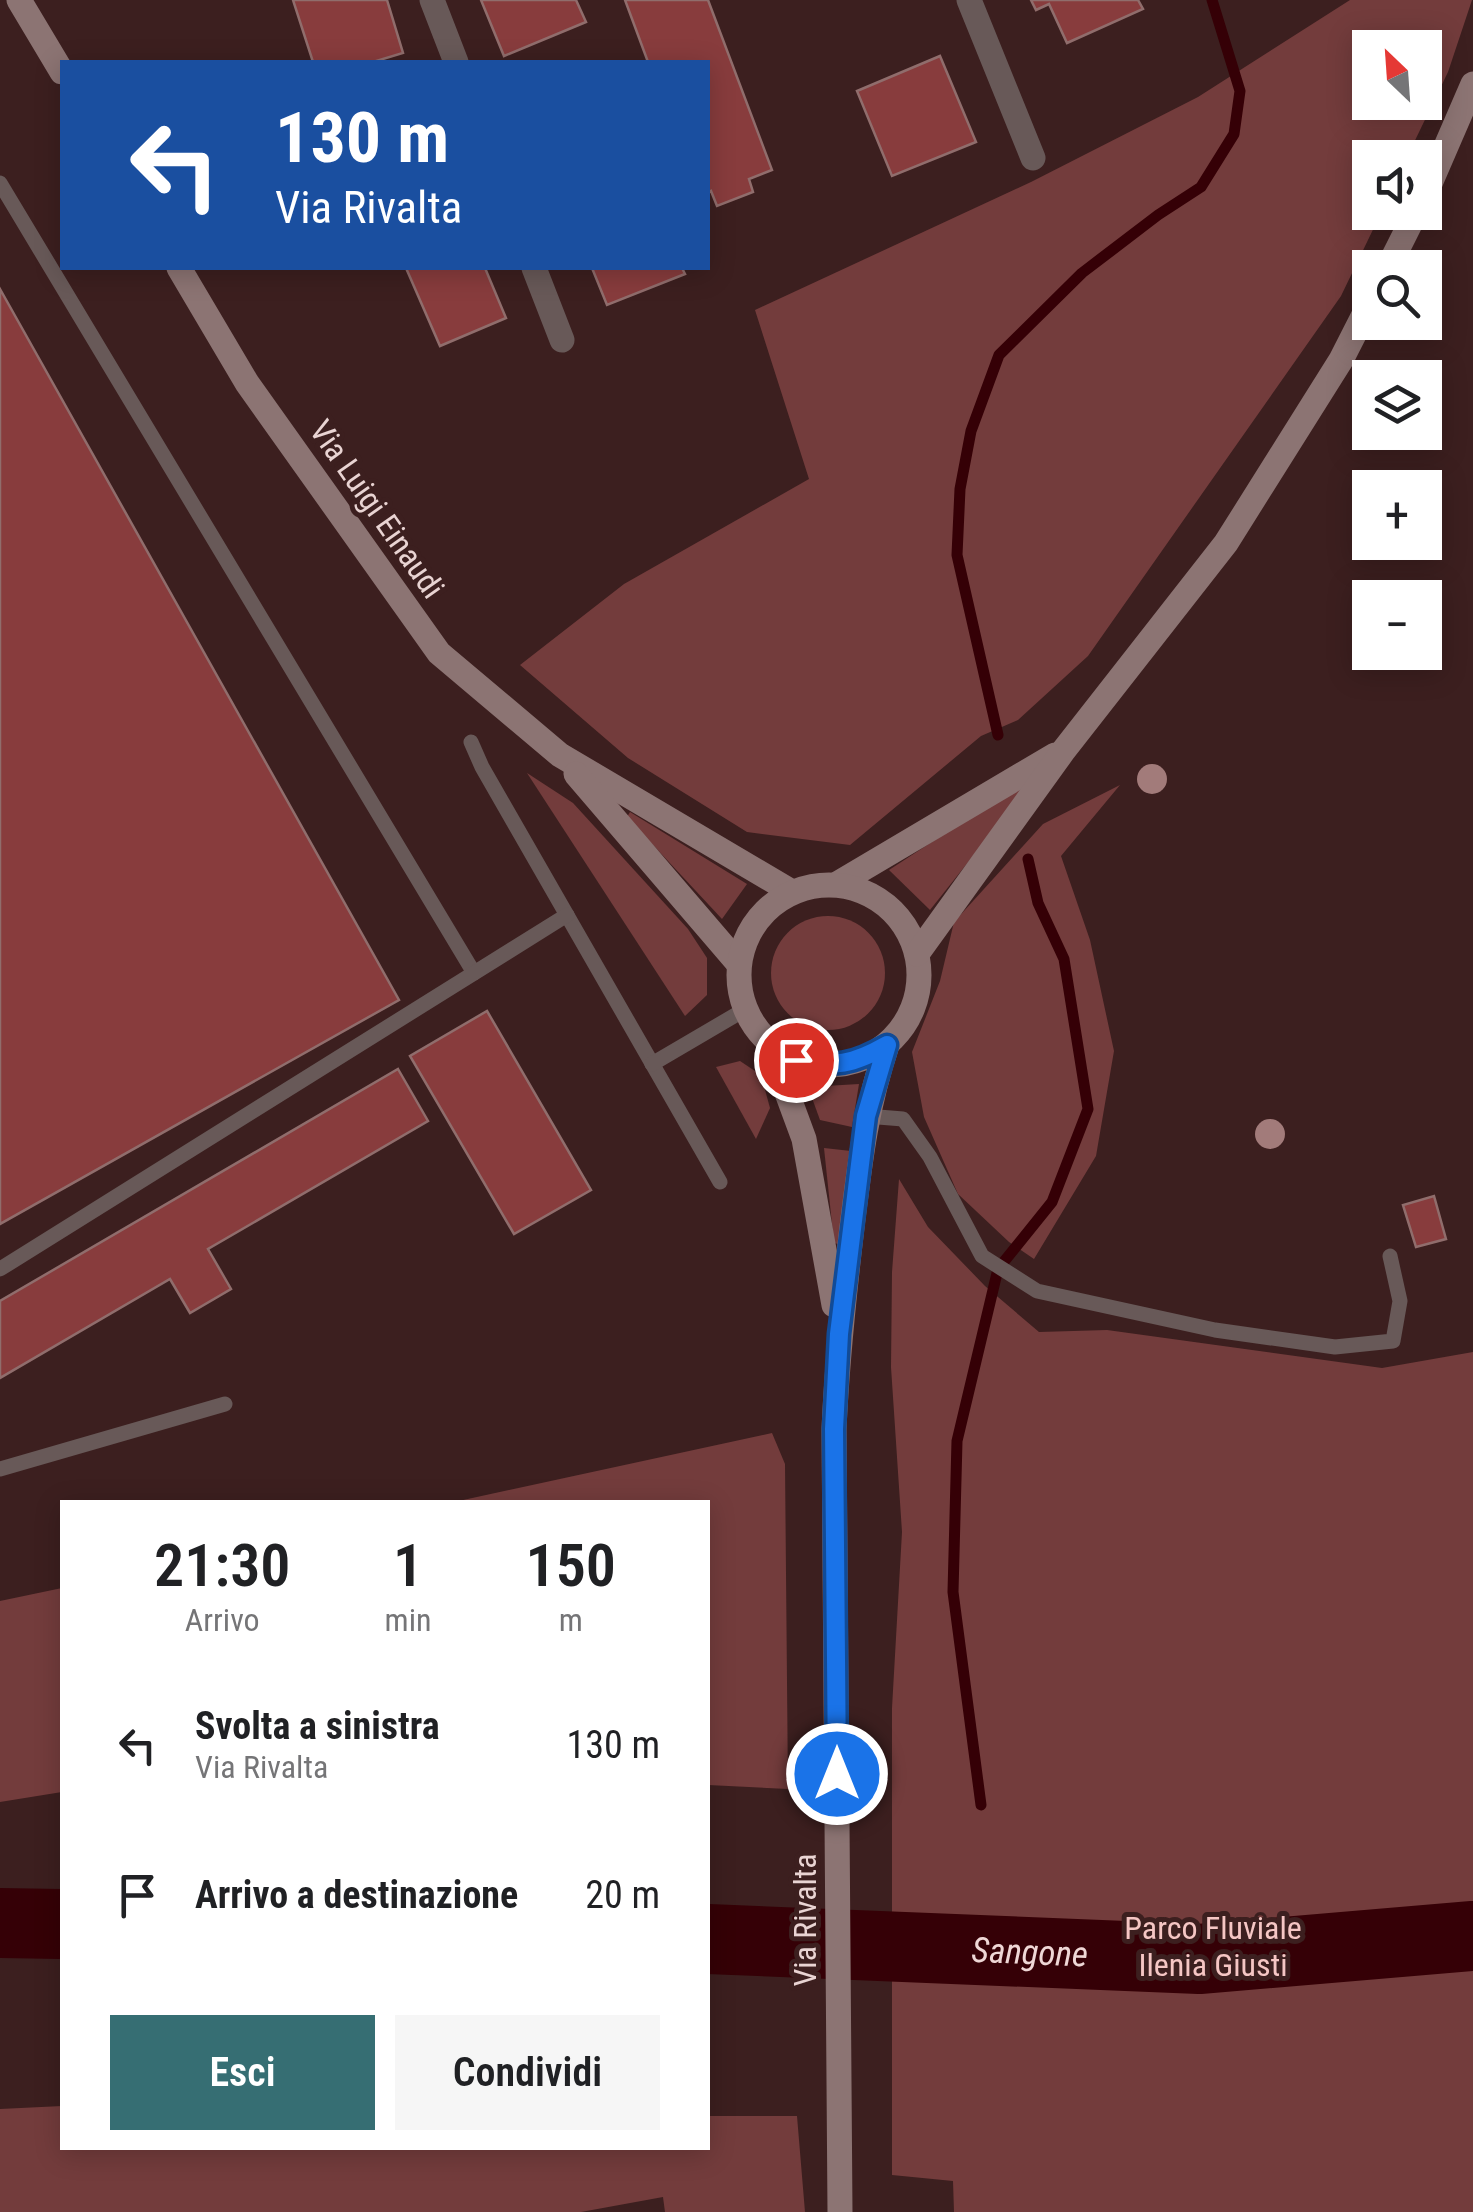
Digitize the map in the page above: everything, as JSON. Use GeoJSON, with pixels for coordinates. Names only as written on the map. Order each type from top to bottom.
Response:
{"type":"FeatureCollection","features":[{"type":"Feature","properties":{"kind":"main road"},"geometry":{"type":"LineString","coordinates":[[20,0],[60,69]]}},
{"type":"Feature","properties":{"kind":"main road"},"geometry":{"type":"LineString","coordinates":[[1442,156],[1473,84]]}},
{"type":"Feature","properties":{"kind":"main road","name":"Via Luigi Einaudi"},"geometry":{"type":"LineString","coordinates":[[180,270],[248,383],[439,652],[560,755],[738,963]]}},
{"type":"Feature","properties":{"kind":"main road"},"geometry":{"type":"LineString","coordinates":[[738,963],[755,920],[792,892],[814,885],[837,884],[873,896],[902,920],[918,954],[1064,750],[1226,544],[1352,338]]}},
{"type":"Feature","properties":{"kind":"main road"},"geometry":{"type":"LineString","coordinates":[[837,884],[1064,750]]}},
{"type":"Feature","properties":{"kind":"main road","name":"Via Luigi Einaudi"},"geometry":{"type":"LineString","coordinates":[[560,755],[792,892]]}},
{"type":"Feature","properties":{"kind":"main road","name":"Via Rivalta"},"geometry":{"type":"LineString","coordinates":[[842,2210],[834,1429],[839,1334],[866,1116],[887,1045],[908,1019],[914,1003],[919,987],[918,954]]}},
{"type":"Feature","properties":{"kind":"main road","name":"Via Rivalta"},"geometry":{"type":"LineString","coordinates":[[738,963],[738,987],[744,1010],[769,1044],[804,1139],[839,1334]]}},
{"type":"Feature","properties":{"kind":"main road"},"geometry":{"type":"LineString","coordinates":[[769,1044],[796,1060],[828,1066],[859,1061],[887,1045]]}},
{"type":"Feature","properties":{"kind":"street"},"geometry":{"type":"LineString","coordinates":[[432,0],[455,60]]}},
{"type":"Feature","properties":{"kind":"street"},"geometry":{"type":"LineString","coordinates":[[969,0],[1033,158]]}},
{"type":"Feature","properties":{"kind":"street"},"geometry":{"type":"LineString","coordinates":[[535,270],[562,340]]}},
{"type":"Feature","properties":{"kind":"lane"},"geometry":{"type":"LineString","coordinates":[[0,182],[474,973]]}},
{"type":"Feature","properties":{"kind":"lane"},"geometry":{"type":"LineString","coordinates":[[471,742],[720,1182]]}},
{"type":"Feature","properties":{"kind":"lane"},"geometry":{"type":"LineString","coordinates":[[0,1269],[567,915]]}},
{"type":"Feature","properties":{"kind":"lane"},"geometry":{"type":"LineString","coordinates":[[652,1064],[744,1010]]}},
{"type":"Feature","properties":{"kind":"lane"},"geometry":{"type":"LineString","coordinates":[[866,1116],[903,1120],[930,1156],[982,1256],[1037,1291],[1215,1330],[1335,1347],[1393,1340],[1400,1301],[1390,1256]]}},
{"type":"Feature","properties":{"kind":"lane"},"geometry":{"type":"LineString","coordinates":[[0,1469],[226,1404]]}},
{"type":"Feature","properties":{"kind":"green space"},"geometry":{"type":"Polygon","coordinates":[[[1350,0],[1472,0],[1442,84],[1442,30],[1352,30],[1352,120],[1425,120],[1415,140],[1352,140],[1352,230],[1373,230],[1363,250],[1352,250],[1352,273],[1341,296],[1088,656],[1018,720],[981,736],[850,845],[747,832],[628,758],[520,665],[624,584],[809,479],[755,310],[1031,182],[1198,97],[1350,0]]]}},
{"type":"Feature","properties":{"kind":"green space"},"geometry":{"type":"Polygon","coordinates":[[[527,773],[573,803],[688,929],[707,958],[707,995],[685,1016],[527,773]]]}},
{"type":"Feature","properties":{"kind":"green space"},"geometry":{"type":"Polygon","coordinates":[[[1030,778],[1032,782],[930,910],[889,870],[1030,778]]]}},
{"type":"Feature","properties":{"kind":"green space"},"geometry":{"type":"Polygon","coordinates":[[[1120,785],[1061,856],[1090,940],[1114,1051],[1096,1156],[1034,1259],[1009,1242],[958,1194],[924,1117],[912,1052],[940,981],[954,922],[1043,824],[1120,785]]]}},
{"type":"Feature","properties":{"kind":"green space"},"geometry":{"type":"Polygon","coordinates":[[[630,812],[747,884],[722,919],[627,817],[630,812]]]}},
{"type":"Feature","properties":{"kind":"green space"},"geometry":{"type":"Polygon","coordinates":[[[828,916],[850,920],[868,933],[881,951],[885,973],[881,995],[868,1013],[850,1026],[828,1030],[806,1026],[788,1013],[775,995],[771,973],[775,951],[788,933],[806,920],[828,916]]]}},
{"type":"Feature","properties":{"kind":"green space"},"geometry":{"type":"Polygon","coordinates":[[[740,1061],[761,1075],[770,1108],[756,1139],[716,1067],[740,1061]]]}},
{"type":"Feature","properties":{"kind":"green space"},"geometry":{"type":"Polygon","coordinates":[[[859,1084],[852,1127],[820,1120],[808,1087],[859,1084]]]}},
{"type":"Feature","properties":{"kind":"green space"},"geometry":{"type":"Polygon","coordinates":[[[824,1148],[851,1151],[842,1245],[834,1243],[824,1148]]]}},
{"type":"Feature","properties":{"kind":"green space","name":"Parco Fluviale Ilenia Giusti"},"geometry":{"type":"Polygon","coordinates":[[[899,1179],[928,1227],[985,1286],[1039,1332],[1107,1330],[1382,1368],[1473,1352],[1473,2212],[954,2212],[953,2181],[892,2175],[892,1708],[902,1532],[891,1367],[892,1272],[899,1179]]]}},
{"type":"Feature","properties":{"kind":"green space"},"geometry":{"type":"Polygon","coordinates":[[[772,1433],[785,1464],[788,1789],[710,1785],[710,1500],[463,1500],[772,1433]]]}},
{"type":"Feature","properties":{"kind":"green space"},"geometry":{"type":"Polygon","coordinates":[[[60,1588],[60,1792],[0,1802],[0,1601],[60,1588]]]}},
{"type":"Feature","properties":{"kind":"green space"},"geometry":{"type":"Polygon","coordinates":[[[60,2106],[60,2150],[710,2150],[710,2116],[797,2116],[805,2212],[665,2212],[663,2197],[581,2212],[0,2212],[0,2109],[60,2106]]]}},
{"type":"Feature","properties":{"kind":"building"},"geometry":{"type":"Polygon","coordinates":[[[293,0],[387,0],[403,53],[380,60],[312,60],[293,0]]]}},
{"type":"Feature","properties":{"kind":"building"},"geometry":{"type":"Polygon","coordinates":[[[481,0],[576,0],[586,22],[504,56],[481,0]]]}},
{"type":"Feature","properties":{"kind":"building"},"geometry":{"type":"Polygon","coordinates":[[[625,0],[708,0],[772,170],[749,179],[753,192],[717,206],[710,192],[710,60],[647,60],[625,0]]]}},
{"type":"Feature","properties":{"kind":"building"},"geometry":{"type":"Polygon","coordinates":[[[1031,0],[1138,0],[1143,9],[1067,43],[1049,4],[1036,10],[1031,0]]]}},
{"type":"Feature","properties":{"kind":"building"},"geometry":{"type":"Polygon","coordinates":[[[940,56],[976,142],[892,176],[857,91],[940,56]]]}},
{"type":"Feature","properties":{"kind":"building"},"geometry":{"type":"Polygon","coordinates":[[[407,270],[486,270],[506,318],[440,346],[407,270]]]}},
{"type":"Feature","properties":{"kind":"building"},"geometry":{"type":"Polygon","coordinates":[[[593,270],[683,270],[685,274],[607,305],[593,270]]]}},
{"type":"Feature","properties":{"kind":"building"},"geometry":{"type":"Polygon","coordinates":[[[0,289],[399,1000],[0,1224],[0,289]]]}},
{"type":"Feature","properties":{"kind":"building"},"geometry":{"type":"Polygon","coordinates":[[[487,1011],[591,1190],[514,1234],[410,1056],[487,1011]]]}},
{"type":"Feature","properties":{"kind":"building"},"geometry":{"type":"Polygon","coordinates":[[[398,1069],[428,1121],[208,1249],[231,1289],[190,1313],[170,1279],[0,1378],[0,1301],[398,1069]]]}},
{"type":"Feature","properties":{"kind":"building"},"geometry":{"type":"Polygon","coordinates":[[[1434,1196],[1446,1239],[1416,1247],[1403,1205],[1434,1196]]]}},
{"type":"Feature","properties":{"kind":"waterway"},"geometry":{"type":"LineString","coordinates":[[998,735],[957,555],[960,489],[971,431],[999,355],[1082,273],[1201,187],[1234,134],[1240,91],[1212,0]]}},
{"type":"Feature","properties":{"kind":"waterway"},"geometry":{"type":"LineString","coordinates":[[981,1805],[953,1592],[957,1441],[998,1269],[1052,1202],[1088,1109],[1064,959],[1038,903],[1028,859]]}},
{"type":"Feature","properties":{"kind":"waterway","name":"Sangone"},"geometry":{"type":"LineString","coordinates":[[0,1923],[60,1924]]}},
{"type":"Feature","properties":{"kind":"waterway","name":"Sangone"},"geometry":{"type":"LineString","coordinates":[[710,1939],[1199,1959],[1473,1936]]}},
{"type":"Feature","properties":{"kind":"route"},"geometry":{"type":"LineString","coordinates":[[796,1060],[828,1066],[859,1061],[887,1045],[866,1116],[839,1334],[834,1429],[837,1774]]}}]}
